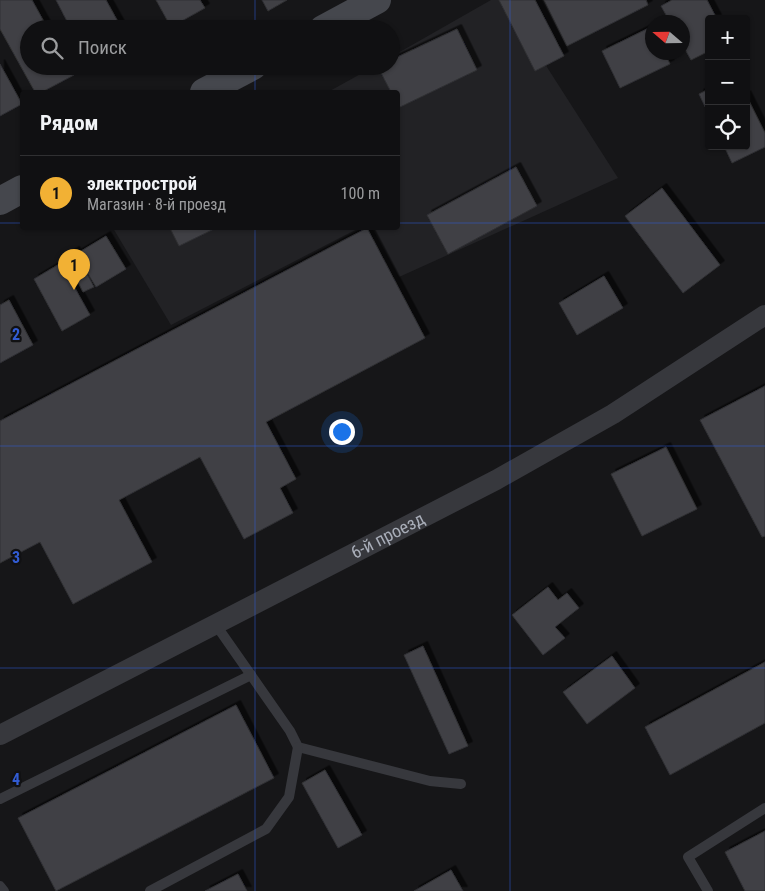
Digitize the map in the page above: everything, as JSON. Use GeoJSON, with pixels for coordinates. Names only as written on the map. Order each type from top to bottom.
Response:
{"type":"FeatureCollection","features":[{"type":"Feature","properties":{"kind":"street"},"geometry":{"type":"LineString","coordinates":[[340,20],[377,0]]}},
{"type":"Feature","properties":{"kind":"street"},"geometry":{"type":"LineString","coordinates":[[208,90],[236,75]]}},
{"type":"Feature","properties":{"kind":"street"},"geometry":{"type":"LineString","coordinates":[[0,201],[20,190]]}},
{"type":"Feature","properties":{"kind":"street","name":"6-й проезд"},"geometry":{"type":"LineString","coordinates":[[0,735],[496,480],[613,414],[765,315]]}},
{"type":"Feature","properties":{"kind":"lane"},"geometry":{"type":"LineString","coordinates":[[150,891],[266,829],[289,797],[298,747],[290,731],[216,625]]}},
{"type":"Feature","properties":{"kind":"lane"},"geometry":{"type":"LineString","coordinates":[[0,799],[251,675]]}},
{"type":"Feature","properties":{"kind":"lane"},"geometry":{"type":"LineString","coordinates":[[298,747],[430,782],[461,784]]}},
{"type":"Feature","properties":{"kind":"lane"},"geometry":{"type":"LineString","coordinates":[[708,891],[688,857],[765,808]]}},
{"type":"Feature","properties":{"kind":"lane"},"geometry":{"type":"LineString","coordinates":[[0,886],[4,891]]}},
{"type":"Feature","properties":{"kind":"shaded area"},"geometry":{"type":"Polygon","coordinates":[[[491,0],[504,0],[618,178],[399,277],[373,230],[400,230],[400,90],[332,90],[359,75],[400,75],[400,52],[491,0]]]}},
{"type":"Feature","properties":{"kind":"shaded area"},"geometry":{"type":"Polygon","coordinates":[[[114,230],[355,230],[171,325],[114,230]]]}},
{"type":"Feature","properties":{"kind":"building"},"geometry":{"type":"Polygon","coordinates":[[[0,0],[32,0],[43,20],[20,20],[20,65],[0,29],[0,0]]]}},
{"type":"Feature","properties":{"kind":"building"},"geometry":{"type":"Polygon","coordinates":[[[56,0],[106,0],[117,20],[66,20],[56,0]]]}},
{"type":"Feature","properties":{"kind":"building"},"geometry":{"type":"Polygon","coordinates":[[[156,0],[200,0],[205,8],[184,20],[167,20],[156,0]]]}},
{"type":"Feature","properties":{"kind":"building"},"geometry":{"type":"Polygon","coordinates":[[[262,0],[287,0],[268,11],[262,0]]]}},
{"type":"Feature","properties":{"kind":"building"},"geometry":{"type":"Polygon","coordinates":[[[499,0],[535,0],[564,56],[535,71],[499,0]]]}},
{"type":"Feature","properties":{"kind":"building"},"geometry":{"type":"Polygon","coordinates":[[[544,0],[646,0],[648,5],[567,46],[544,0]]]}},
{"type":"Feature","properties":{"kind":"building"},"geometry":{"type":"Polygon","coordinates":[[[672,0],[707,0],[715,15],[705,15],[705,53],[691,60],[690,58],[690,15],[666,15],[661,6],[672,0]]]}},
{"type":"Feature","properties":{"kind":"building"},"geometry":{"type":"Polygon","coordinates":[[[457,29],[477,70],[400,107],[400,90],[390,90],[382,75],[400,75],[400,56],[457,29]]]}},
{"type":"Feature","properties":{"kind":"building"},"geometry":{"type":"Polygon","coordinates":[[[645,30],[645,60],[668,60],[670,64],[620,88],[602,51],[645,30]]]}},
{"type":"Feature","properties":{"kind":"building"},"geometry":{"type":"Polygon","coordinates":[[[0,64],[20,100],[20,105],[0,116],[0,64]]]}},
{"type":"Feature","properties":{"kind":"building"},"geometry":{"type":"Polygon","coordinates":[[[26,75],[74,75],[46,90],[34,90],[26,75]]]}},
{"type":"Feature","properties":{"kind":"building"},"geometry":{"type":"Polygon","coordinates":[[[705,91],[705,107],[699,94],[705,91]]]}},
{"type":"Feature","properties":{"kind":"building"},"geometry":{"type":"Polygon","coordinates":[[[750,103],[765,133],[765,147],[732,163],[726,150],[750,150],[750,103]]]}},
{"type":"Feature","properties":{"kind":"building"},"geometry":{"type":"Polygon","coordinates":[[[516,167],[537,206],[448,254],[427,215],[516,167]]]}},
{"type":"Feature","properties":{"kind":"building"},"geometry":{"type":"Polygon","coordinates":[[[662,188],[720,265],[683,293],[625,216],[662,188]]]}},
{"type":"Feature","properties":{"kind":"building"},"geometry":{"type":"Polygon","coordinates":[[[171,230],[212,230],[179,246],[171,230]]]}},
{"type":"Feature","properties":{"kind":"building"},"geometry":{"type":"Polygon","coordinates":[[[363,230],[368,230],[425,338],[266,422],[296,479],[280,488],[293,513],[244,539],[200,457],[119,500],[152,562],[73,604],[40,542],[0,563],[0,421],[363,230]]]}},
{"type":"Feature","properties":{"kind":"building"},"geometry":{"type":"Polygon","coordinates":[[[106,236],[126,269],[96,287],[76,254],[106,236]]]}},
{"type":"Feature","properties":{"kind":"building"},"geometry":{"type":"Polygon","coordinates":[[[75,251],[94,287],[83,292],[65,256],[75,251]]]}},
{"type":"Feature","properties":{"kind":"building"},"geometry":{"type":"Polygon","coordinates":[[[61,263],[90,315],[62,331],[34,279],[61,263]]]}},
{"type":"Feature","properties":{"kind":"building"},"geometry":{"type":"Polygon","coordinates":[[[604,276],[623,308],[577,335],[559,303],[604,276]]]}},
{"type":"Feature","properties":{"kind":"building"},"geometry":{"type":"Polygon","coordinates":[[[9,300],[33,345],[0,363],[0,305],[9,300]]]}},
{"type":"Feature","properties":{"kind":"building"},"geometry":{"type":"Polygon","coordinates":[[[765,386],[765,536],[762,537],[700,420],[765,386]]]}},
{"type":"Feature","properties":{"kind":"building"},"geometry":{"type":"Polygon","coordinates":[[[666,447],[697,509],[642,536],[611,474],[666,447]]]}},
{"type":"Feature","properties":{"kind":"building"},"geometry":{"type":"Polygon","coordinates":[[[548,587],[558,600],[567,593],[579,608],[555,627],[565,638],[543,655],[512,615],[548,587]]]}},
{"type":"Feature","properties":{"kind":"building"},"geometry":{"type":"Polygon","coordinates":[[[423,646],[468,746],[449,754],[404,655],[423,646]]]}},
{"type":"Feature","properties":{"kind":"building"},"geometry":{"type":"Polygon","coordinates":[[[612,656],[635,688],[587,724],[563,692],[612,656]]]}},
{"type":"Feature","properties":{"kind":"building"},"geometry":{"type":"Polygon","coordinates":[[[765,662],[765,723],[670,775],[645,727],[765,662]]]}},
{"type":"Feature","properties":{"kind":"building"},"geometry":{"type":"Polygon","coordinates":[[[236,705],[274,778],[56,891],[18,818],[236,705]]]}},
{"type":"Feature","properties":{"kind":"building"},"geometry":{"type":"Polygon","coordinates":[[[325,770],[362,835],[338,848],[302,783],[325,770]]]}},
{"type":"Feature","properties":{"kind":"building"},"geometry":{"type":"Polygon","coordinates":[[[765,831],[765,891],[745,891],[725,852],[765,831]]]}},
{"type":"Feature","properties":{"kind":"building"},"geometry":{"type":"Polygon","coordinates":[[[451,870],[463,891],[414,891],[451,870]]]}},
{"type":"Feature","properties":{"kind":"building"},"geometry":{"type":"Polygon","coordinates":[[[238,874],[247,891],[205,891],[238,874]]]}},
{"type":"Feature","properties":{"kind":"place","name":"электрострой"},"geometry":{"type":"Point","coordinates":[74,290]}}]}
